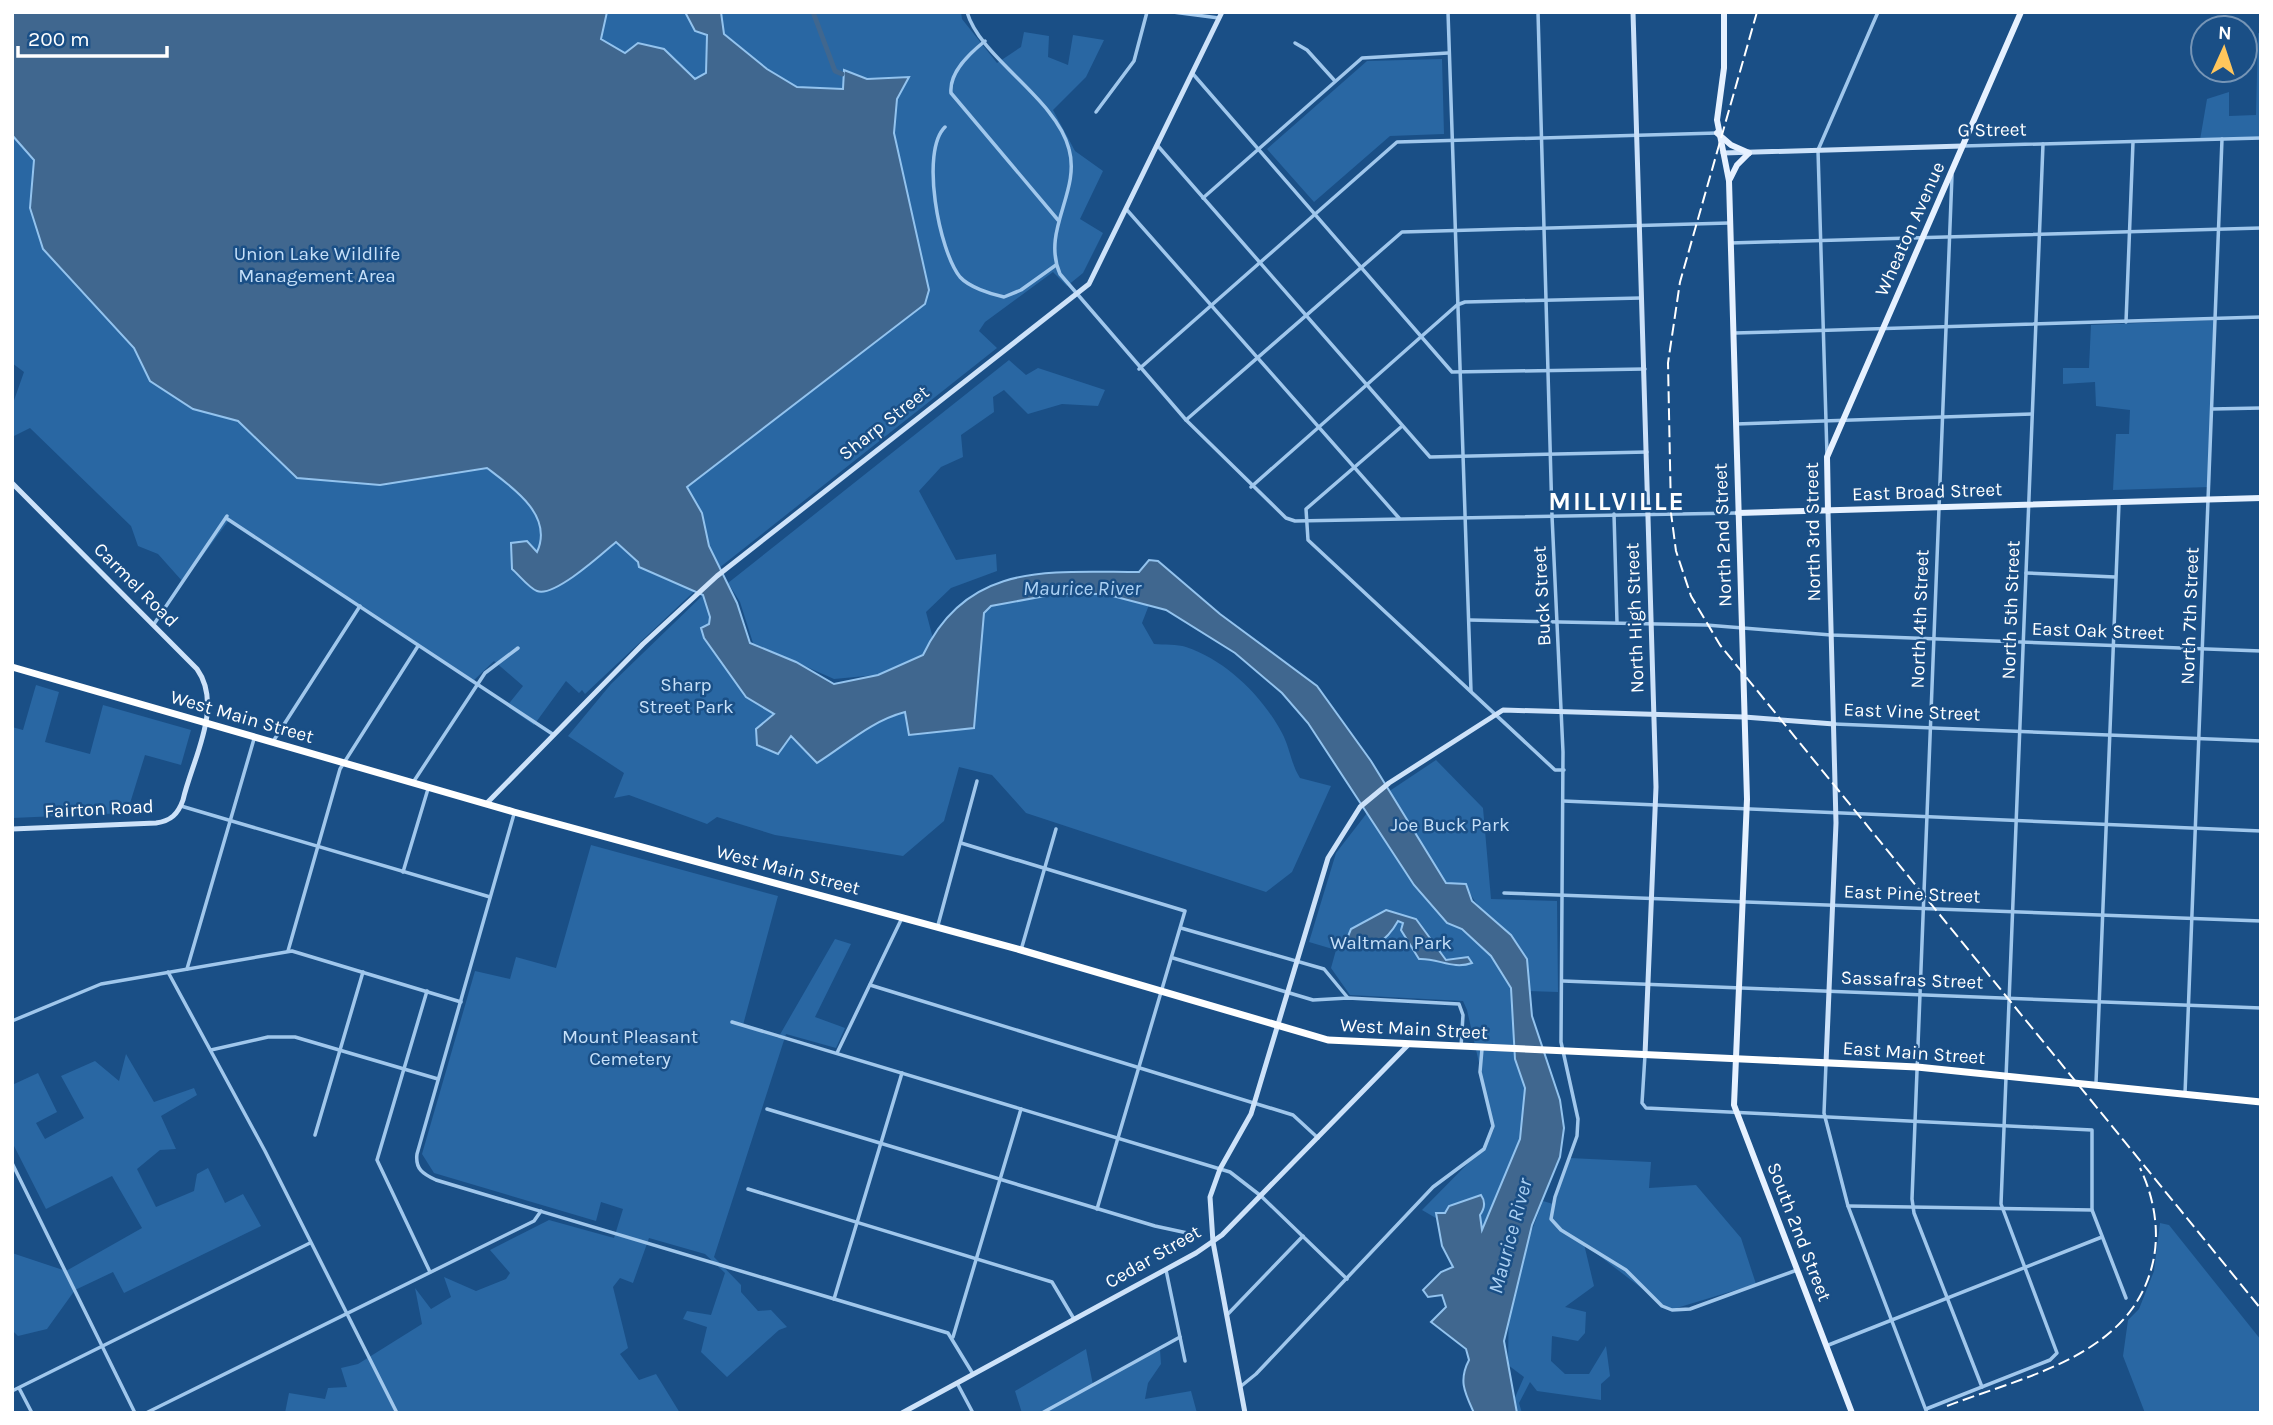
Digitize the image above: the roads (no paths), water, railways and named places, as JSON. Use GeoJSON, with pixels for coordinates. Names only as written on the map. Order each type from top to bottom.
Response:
{"type":"FeatureCollection","features":[{"type":"Feature","properties":{"kind":"highway","name":"West Main Street"},"geometry":{"type":"LineString","coordinates":[[12,667],[514,812],[1021,950],[1336,1042],[1563,1052]]}},
{"type":"Feature","properties":{"kind":"highway","name":"East Main Street"},"geometry":{"type":"LineString","coordinates":[[1563,1052],[1917,1067],[2261,1102]]}},
{"type":"Feature","properties":{"kind":"main road","name":"North 2nd Street"},"geometry":{"type":"LineString","coordinates":[[1724,12],[1725,61],[1717,133],[1729,183],[1746,809],[1736,1059]]}},
{"type":"Feature","properties":{"kind":"main road","name":"Wheaton Avenue"},"geometry":{"type":"LineString","coordinates":[[1827,457],[2021,12]]}},
{"type":"Feature","properties":{"kind":"main road"},"geometry":{"type":"LineString","coordinates":[[1717,133],[1731,145],[1749,153],[1737,165],[1729,183]]}},
{"type":"Feature","properties":{"kind":"main road","name":"North 3rd Street"},"geometry":{"type":"LineString","coordinates":[[1827,457],[1828,511]]}},
{"type":"Feature","properties":{"kind":"main road","name":"East Broad Street"},"geometry":{"type":"LineString","coordinates":[[1738,513],[2261,498]]}},
{"type":"Feature","properties":{"kind":"main road","name":"South 2nd Street"},"geometry":{"type":"LineString","coordinates":[[1736,1059],[1734,1094],[1737,1113],[1852,1413]]}},
{"type":"Feature","properties":{"kind":"street"},"geometry":{"type":"LineString","coordinates":[[967,12],[985,41],[1057,122],[1065,139],[1071,174],[1054,238],[1056,265],[1077,295],[1139,369],[1251,487],[1457,305],[1643,298]]}},
{"type":"Feature","properties":{"kind":"street"},"geometry":{"type":"LineString","coordinates":[[1096,113],[1134,61],[1147,12]]}},
{"type":"Feature","properties":{"kind":"street"},"geometry":{"type":"LineString","coordinates":[[1173,12],[1221,15]]}},
{"type":"Feature","properties":{"kind":"street"},"geometry":{"type":"LineString","coordinates":[[1448,12],[1471,691]]}},
{"type":"Feature","properties":{"kind":"street","name":"Buck Street"},"geometry":{"type":"LineString","coordinates":[[1538,12],[1552,516],[1564,770],[1563,1052],[1578,1130],[1551,1211],[1556,1226],[1615,1261],[1658,1303],[1672,1310],[1690,1309],[1797,1270]]}},
{"type":"Feature","properties":{"kind":"street","name":"North High Street"},"geometry":{"type":"LineString","coordinates":[[1633,12],[1656,805],[1645,1055]]}},
{"type":"Feature","properties":{"kind":"street","name":"North 3rd Street"},"geometry":{"type":"LineString","coordinates":[[1827,457],[1818,150],[1878,12]]}},
{"type":"Feature","properties":{"kind":"street","name":"Sharp Street"},"geometry":{"type":"LineString","coordinates":[[486,804],[717,576],[1093,280],[1221,15]]}},
{"type":"Feature","properties":{"kind":"street"},"geometry":{"type":"LineString","coordinates":[[985,41],[962,64],[952,83],[951,93],[1058,220]]}},
{"type":"Feature","properties":{"kind":"street"},"geometry":{"type":"LineString","coordinates":[[1295,43],[1307,50],[1335,81]]}},
{"type":"Feature","properties":{"kind":"street"},"geometry":{"type":"LineString","coordinates":[[1203,198],[1367,55],[1449,53]]}},
{"type":"Feature","properties":{"kind":"street"},"geometry":{"type":"LineString","coordinates":[[1193,74],[1446,367],[1460,373],[1645,369]]}},
{"type":"Feature","properties":{"kind":"street"},"geometry":{"type":"LineString","coordinates":[[945,127],[938,134],[932,175],[947,252],[962,279],[1004,297],[1021,290],[1056,265]]}},
{"type":"Feature","properties":{"kind":"street"},"geometry":{"type":"LineString","coordinates":[[1139,369],[1392,145],[1717,133]]}},
{"type":"Feature","properties":{"kind":"street","name":"G Street"},"geometry":{"type":"LineString","coordinates":[[1723,153],[2261,138]]}},
{"type":"Feature","properties":{"kind":"street","name":"North 7th Street"},"geometry":{"type":"LineString","coordinates":[[2185,1094],[2222,139]]}},
{"type":"Feature","properties":{"kind":"street"},"geometry":{"type":"LineString","coordinates":[[2126,322],[2133,142]]}},
{"type":"Feature","properties":{"kind":"street","name":"North 5th Street"},"geometry":{"type":"LineString","coordinates":[[2001,1208],[2043,144]]}},
{"type":"Feature","properties":{"kind":"street"},"geometry":{"type":"LineString","coordinates":[[1158,146],[1421,450],[1433,458],[1647,452]]}},
{"type":"Feature","properties":{"kind":"street","name":"North 4th Street"},"geometry":{"type":"LineString","coordinates":[[1912,1206],[1952,173]]}},
{"type":"Feature","properties":{"kind":"street"},"geometry":{"type":"LineString","coordinates":[[1127,210],[1213,304],[1399,518]]}},
{"type":"Feature","properties":{"kind":"street"},"geometry":{"type":"LineString","coordinates":[[1186,420],[1402,232],[1730,223]]}},
{"type":"Feature","properties":{"kind":"street"},"geometry":{"type":"LineString","coordinates":[[1730,243],[2261,228]]}},
{"type":"Feature","properties":{"kind":"street"},"geometry":{"type":"LineString","coordinates":[[1733,334],[2261,317]]}},
{"type":"Feature","properties":{"kind":"street"},"geometry":{"type":"LineString","coordinates":[[2212,409],[2261,408]]}},
{"type":"Feature","properties":{"kind":"street"},"geometry":{"type":"LineString","coordinates":[[1736,424],[2032,414]]}},
{"type":"Feature","properties":{"kind":"street"},"geometry":{"type":"LineString","coordinates":[[1401,427],[1308,506],[1305,512],[1308,538],[1555,770],[1564,770]]}},
{"type":"Feature","properties":{"kind":"street","name":"Carmel Road"},"geometry":{"type":"LineString","coordinates":[[12,484],[200,674],[209,698],[205,723],[181,806]]}},
{"type":"Feature","properties":{"kind":"street","name":"East Broad Street"},"geometry":{"type":"LineString","coordinates":[[1251,487],[1286,518],[1296,521],[1738,513]]}},
{"type":"Feature","properties":{"kind":"street"},"geometry":{"type":"LineString","coordinates":[[2096,1085],[2119,502]]}},
{"type":"Feature","properties":{"kind":"street","name":"North 3rd Street"},"geometry":{"type":"LineString","coordinates":[[1826,1063],[1836,813],[1828,511]]}},
{"type":"Feature","properties":{"kind":"street"},"geometry":{"type":"LineString","coordinates":[[1614,514],[1617,623]]}},
{"type":"Feature","properties":{"kind":"street"},"geometry":{"type":"LineString","coordinates":[[153,625],[227,517],[554,735]]}},
{"type":"Feature","properties":{"kind":"street"},"geometry":{"type":"LineString","coordinates":[[2026,573],[2116,577]]}},
{"type":"Feature","properties":{"kind":"street"},"geometry":{"type":"LineString","coordinates":[[273,742],[360,606]]}},
{"type":"Feature","properties":{"kind":"street","name":"East Oak Street"},"geometry":{"type":"LineString","coordinates":[[1470,620],[1742,627],[1831,635],[2261,651]]}},
{"type":"Feature","properties":{"kind":"street"},"geometry":{"type":"LineString","coordinates":[[288,951],[343,762],[418,646]]}},
{"type":"Feature","properties":{"kind":"street"},"geometry":{"type":"LineString","coordinates":[[413,783],[487,671],[518,649]]}},
{"type":"Feature","properties":{"kind":"street","name":"East Vine Street"},"geometry":{"type":"LineString","coordinates":[[1495,713],[1503,710],[1744,716],[1834,724],[2261,741]]}},
{"type":"Feature","properties":{"kind":"street"},"geometry":{"type":"LineString","coordinates":[[1245,1413],[1213,1242],[1210,1197],[1220,1169],[1243,1132],[1255,1103],[1328,858],[1360,807],[1389,783],[1495,713]]}},
{"type":"Feature","properties":{"kind":"street"},"geometry":{"type":"LineString","coordinates":[[187,969],[254,737]]}},
{"type":"Feature","properties":{"kind":"street"},"geometry":{"type":"LineString","coordinates":[[938,928],[977,781]]}},
{"type":"Feature","properties":{"kind":"street"},"geometry":{"type":"LineString","coordinates":[[403,872],[429,787]]}},
{"type":"Feature","properties":{"kind":"street"},"geometry":{"type":"LineString","coordinates":[[1563,801],[2261,831]]}},
{"type":"Feature","properties":{"kind":"street"},"geometry":{"type":"LineString","coordinates":[[181,806],[490,897]]}},
{"type":"Feature","properties":{"kind":"street","name":"Fairton Road"},"geometry":{"type":"LineString","coordinates":[[12,829],[161,823],[173,817],[181,806]]}},
{"type":"Feature","properties":{"kind":"street"},"geometry":{"type":"LineString","coordinates":[[514,812],[417,1154],[417,1167],[436,1180],[943,1331],[953,1337],[973,1374]]}},
{"type":"Feature","properties":{"kind":"street"},"geometry":{"type":"LineString","coordinates":[[1021,950],[1056,829]]}},
{"type":"Feature","properties":{"kind":"street"},"geometry":{"type":"LineString","coordinates":[[961,844],[1185,911],[1097,1209]]}},
{"type":"Feature","properties":{"kind":"street","name":"East Pine Street"},"geometry":{"type":"LineString","coordinates":[[1504,893],[2261,921]]}},
{"type":"Feature","properties":{"kind":"street"},"geometry":{"type":"LineString","coordinates":[[837,1053],[902,918]]}},
{"type":"Feature","properties":{"kind":"street"},"geometry":{"type":"LineString","coordinates":[[1181,928],[1327,971],[1349,998]]}},
{"type":"Feature","properties":{"kind":"street"},"geometry":{"type":"LineString","coordinates":[[12,1021],[92,987],[288,951],[461,1002]]}},
{"type":"Feature","properties":{"kind":"street"},"geometry":{"type":"LineString","coordinates":[[1172,958],[1313,1000],[1349,998],[1459,1004],[1463,1015],[1461,1048]]}},
{"type":"Feature","properties":{"kind":"street"},"geometry":{"type":"LineString","coordinates":[[168,972],[211,1050],[397,1413]]}},
{"type":"Feature","properties":{"kind":"street"},"geometry":{"type":"LineString","coordinates":[[315,1135],[363,972]]}},
{"type":"Feature","properties":{"kind":"street","name":"Sassafras Street"},"geometry":{"type":"LineString","coordinates":[[1563,981],[2261,1008]]}},
{"type":"Feature","properties":{"kind":"street"},"geometry":{"type":"LineString","coordinates":[[870,985],[1293,1115],[1318,1138]]}},
{"type":"Feature","properties":{"kind":"street"},"geometry":{"type":"LineString","coordinates":[[427,991],[377,1160],[430,1272]]}},
{"type":"Feature","properties":{"kind":"street"},"geometry":{"type":"LineString","coordinates":[[733,1022],[1235,1174],[1346,1279]]}},
{"type":"Feature","properties":{"kind":"street"},"geometry":{"type":"LineString","coordinates":[[211,1050],[275,1036],[295,1037],[438,1079]]}},
{"type":"Feature","properties":{"kind":"street","name":"Cedar Street"},"geometry":{"type":"LineString","coordinates":[[902,1413],[1213,1242],[1408,1045]]}},
{"type":"Feature","properties":{"kind":"street"},"geometry":{"type":"LineString","coordinates":[[1240,1387],[1256,1374],[1442,1178],[1475,1158],[1484,1149],[1493,1126],[1480,1072],[1482,1049]]}},
{"type":"Feature","properties":{"kind":"street"},"geometry":{"type":"LineString","coordinates":[[1645,1055],[1642,1105],[1646,1108],[2075,1128],[2094,1133],[2092,1210],[2126,1298]]}},
{"type":"Feature","properties":{"kind":"street"},"geometry":{"type":"LineString","coordinates":[[1826,1063],[1825,1117],[1848,1206],[1926,1411],[2055,1357],[2057,1353],[2001,1208]]}},
{"type":"Feature","properties":{"kind":"street"},"geometry":{"type":"LineString","coordinates":[[834,1298],[902,1073]]}},
{"type":"Feature","properties":{"kind":"street"},"geometry":{"type":"LineString","coordinates":[[767,1109],[1097,1209],[1192,1234]]}},
{"type":"Feature","properties":{"kind":"street"},"geometry":{"type":"LineString","coordinates":[[953,1337],[1021,1109]]}},
{"type":"Feature","properties":{"kind":"street"},"geometry":{"type":"LineString","coordinates":[[12,1163],[135,1413]]}},
{"type":"Feature","properties":{"kind":"street"},"geometry":{"type":"LineString","coordinates":[[748,1189],[1052,1282],[1074,1319]]}},
{"type":"Feature","properties":{"kind":"street"},"geometry":{"type":"LineString","coordinates":[[1848,1206],[2092,1210]]}},
{"type":"Feature","properties":{"kind":"street"},"geometry":{"type":"LineString","coordinates":[[1912,1206],[1982,1387]]}},
{"type":"Feature","properties":{"kind":"street"},"geometry":{"type":"LineString","coordinates":[[146,1413],[534,1221],[541,1211]]}},
{"type":"Feature","properties":{"kind":"street"},"geometry":{"type":"LineString","coordinates":[[1226,1315],[1303,1236]]}},
{"type":"Feature","properties":{"kind":"street"},"geometry":{"type":"LineString","coordinates":[[1826,1346],[2102,1237]]}},
{"type":"Feature","properties":{"kind":"street"},"geometry":{"type":"LineString","coordinates":[[12,1391],[310,1243]]}},
{"type":"Feature","properties":{"kind":"street"},"geometry":{"type":"LineString","coordinates":[[2261,1253],[2261,1269]]}},
{"type":"Feature","properties":{"kind":"street"},"geometry":{"type":"LineString","coordinates":[[1166,1270],[1185,1361]]}},
{"type":"Feature","properties":{"kind":"street"},"geometry":{"type":"LineString","coordinates":[[1042,1413],[1180,1337]]}},
{"type":"Feature","properties":{"kind":"street"},"geometry":{"type":"LineString","coordinates":[[957,1383],[973,1413]]}},
{"type":"Feature","properties":{"kind":"street"},"geometry":{"type":"LineString","coordinates":[[19,1388],[33,1413]]}},
{"type":"Feature","properties":{"kind":"water","name":"Union Lake Wildlife Management Area"},"geometry":{"type":"Polygon","coordinates":[[[12,12],[607,12],[601,39],[625,53],[638,43],[664,49],[695,79],[706,73],[707,35],[695,31],[685,12],[721,12],[724,34],[767,69],[797,87],[843,89],[844,70],[867,79],[909,77],[897,99],[894,133],[929,290],[925,304],[687,487],[702,513],[709,546],[737,603],[750,643],[796,662],[834,684],[878,675],[923,655],[941,624],[963,602],[987,587],[1014,578],[1043,573],[1139,572],[1149,560],[1158,561],[1220,614],[1317,686],[1371,761],[1446,883],[1466,884],[1472,901],[1511,935],[1527,959],[1532,1016],[1560,1100],[1564,1128],[1560,1157],[1532,1225],[1504,1341],[1517,1413],[1474,1413],[1463,1381],[1469,1360],[1466,1349],[1431,1322],[1446,1307],[1442,1295],[1428,1297],[1423,1290],[1441,1272],[1453,1267],[1442,1246],[1436,1213],[1445,1213],[1449,1206],[1481,1195],[1484,1203],[1480,1215],[1482,1230],[1520,1139],[1525,1088],[1515,1059],[1511,988],[1491,956],[1462,929],[1447,923],[1414,885],[1308,723],[1282,693],[1235,653],[1166,610],[1105,594],[1056,594],[991,606],[984,613],[974,728],[909,735],[905,712],[870,727],[817,763],[791,736],[778,754],[757,745],[756,729],[774,714],[746,697],[704,638],[701,628],[709,624],[710,617],[703,595],[639,567],[638,562],[616,542],[555,588],[537,591],[512,569],[511,543],[527,541],[537,552],[541,539],[540,526],[528,503],[487,468],[380,485],[297,478],[238,421],[193,409],[150,381],[134,348],[43,249],[30,208],[34,160],[12,135],[12,12]]]}},
{"type":"Feature","properties":{"kind":"water"},"geometry":{"type":"Polygon","coordinates":[[[1386,910],[1416,919],[1446,960],[1468,957],[1472,963],[1452,965],[1419,959],[1401,930],[1403,923],[1398,921],[1383,940],[1369,947],[1354,946],[1346,941],[1351,929],[1386,910]]]}},
{"type":"Feature","properties":{"kind":"waterway"},"geometry":{"type":"LineString","coordinates":[[813,12],[835,71],[842,74]]}},
{"type":"Feature","properties":{"kind":"railway"},"geometry":{"type":"LineString","coordinates":[[1757,12],[1680,282],[1668,363],[1671,513],[1676,551],[1691,596],[1720,645],[2261,1309]]}},
{"type":"Feature","properties":{"kind":"railway"},"geometry":{"type":"LineString","coordinates":[[1947,1406],[2041,1372],[2071,1358],[2099,1341],[2123,1320],[2141,1294],[2155,1250],[2154,1214],[2140,1168]]}},
{"type":"Feature","properties":{"kind":"district","name":"MILLVILLE"},"geometry":{"type":"Point","coordinates":[1617,501]}},
{"type":"Feature","properties":{"kind":"water label","name":"Maurice River"},"geometry":{"type":"Point","coordinates":[1082,588]}},
{"type":"Feature","properties":{"kind":"water label","name":"Maurice River"},"geometry":{"type":"Point","coordinates":[1510,1236]}},
{"type":"Feature","properties":{"kind":"park label","name":"Sharp Street Park"},"geometry":{"type":"Point","coordinates":[686,696]}},
{"type":"Feature","properties":{"kind":"park label","name":"Joe Buck Park"},"geometry":{"type":"Point","coordinates":[1450,825]}},
{"type":"Feature","properties":{"kind":"park label","name":"Waltman Park"},"geometry":{"type":"Point","coordinates":[1391,943]}},
{"type":"Feature","properties":{"kind":"park label","name":"Mount Pleasant Cemetery"},"geometry":{"type":"Point","coordinates":[630,1048]}}]}
